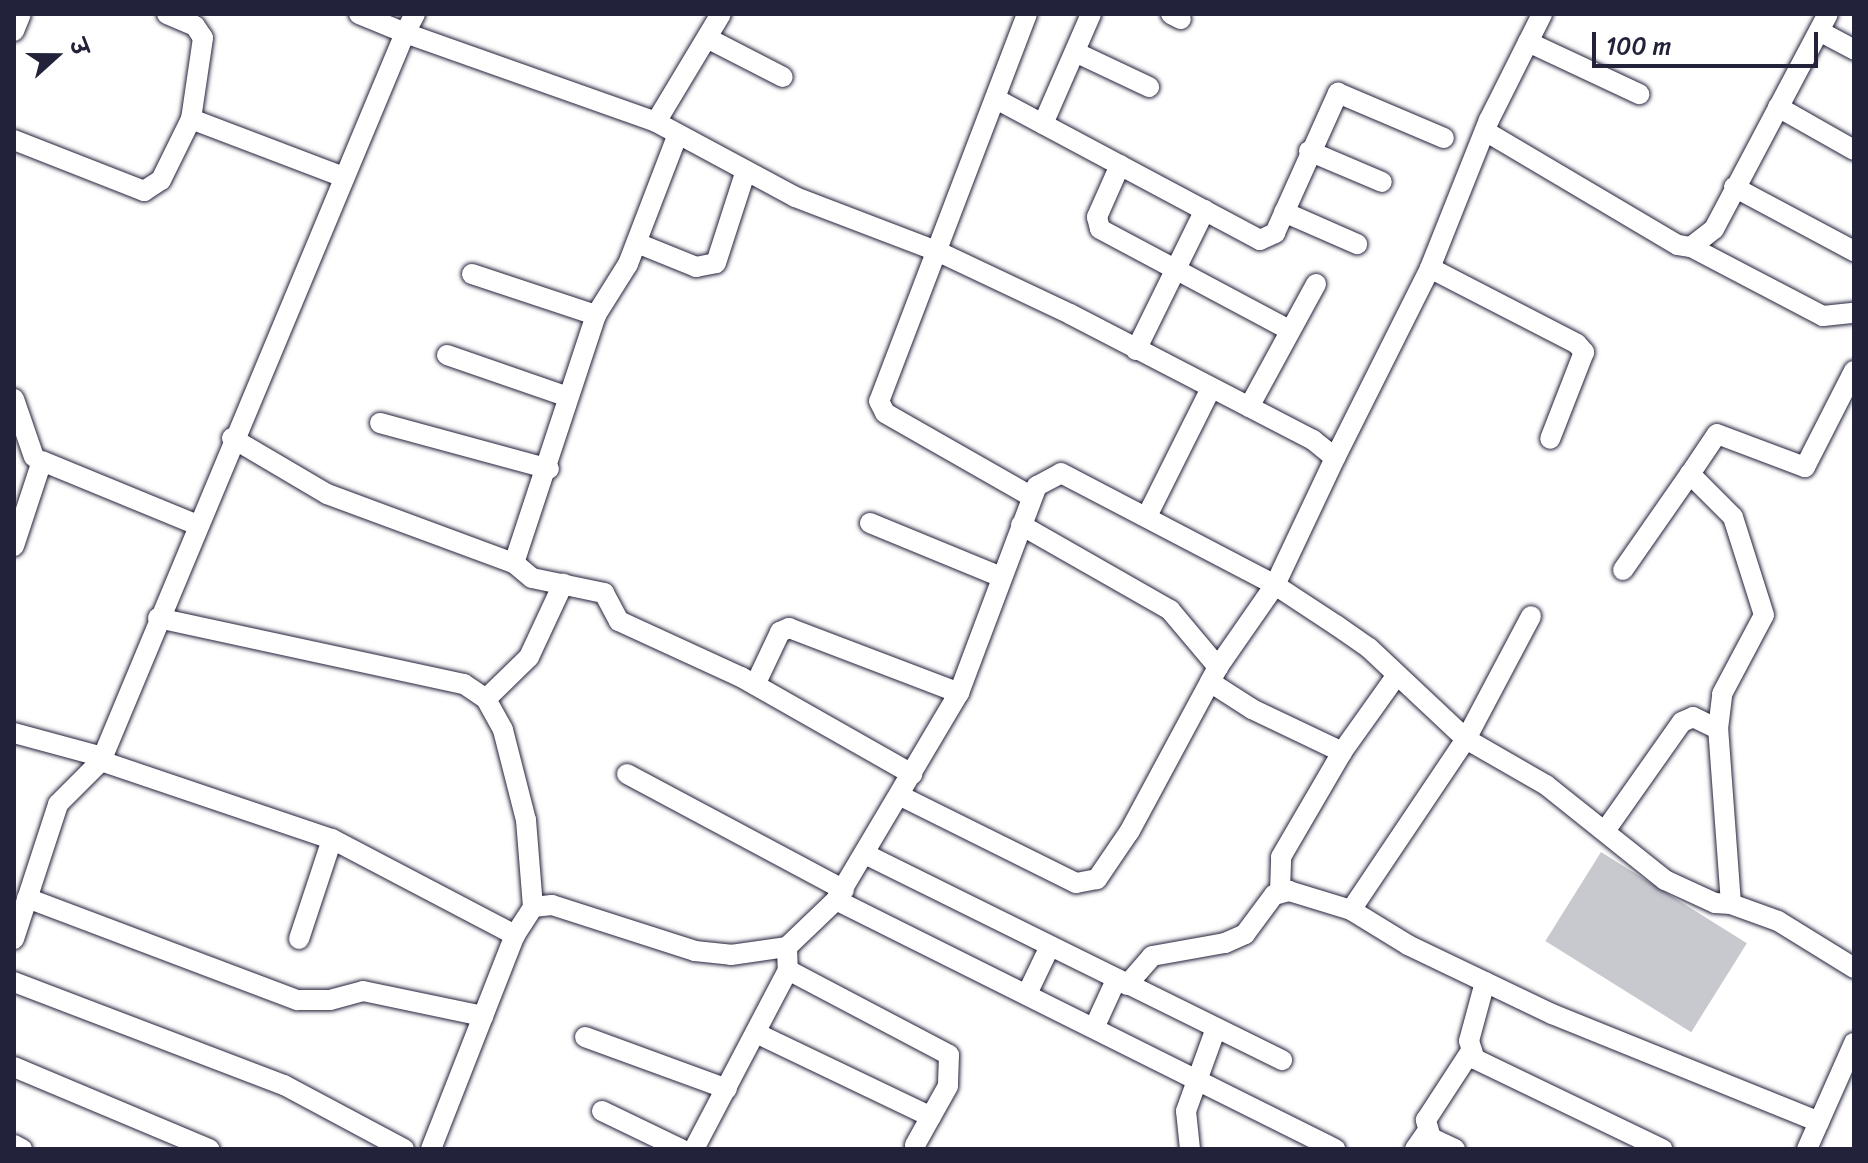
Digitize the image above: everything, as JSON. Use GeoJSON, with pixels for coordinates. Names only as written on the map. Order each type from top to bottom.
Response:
{"type":"FeatureCollection","features":[{"type":"Feature","properties":{"kind":"street"},"geometry":{"type":"LineString","coordinates":[[14,31],[21,14]]}},
{"type":"Feature","properties":{"kind":"street"},"geometry":{"type":"LineString","coordinates":[[14,140],[144,191],[161,180],[191,119],[203,38],[195,26],[167,14]]}},
{"type":"Feature","properties":{"kind":"street"},"geometry":{"type":"LineString","coordinates":[[359,14],[410,23],[656,122],[745,173],[939,252],[1313,440],[1335,458]]}},
{"type":"Feature","properties":{"kind":"street"},"geometry":{"type":"LineString","coordinates":[[656,122],[721,14]]}},
{"type":"Feature","properties":{"kind":"street"},"geometry":{"type":"LineString","coordinates":[[1027,14],[939,252],[879,395],[880,407],[1032,497]]}},
{"type":"Feature","properties":{"kind":"street"},"geometry":{"type":"LineString","coordinates":[[1043,124],[1091,14]]}},
{"type":"Feature","properties":{"kind":"street"},"geometry":{"type":"LineString","coordinates":[[901,796],[1076,883],[1090,884],[1129,832],[1214,675],[1275,585],[1430,268],[1485,131],[1542,14]]}},
{"type":"Feature","properties":{"kind":"street"},"geometry":{"type":"LineString","coordinates":[[14,939],[58,804],[102,759],[232,438],[410,23]]}},
{"type":"Feature","properties":{"kind":"street"},"geometry":{"type":"LineString","coordinates":[[1691,247],[1714,229],[1824,23],[1854,50]]}},
{"type":"Feature","properties":{"kind":"street"},"geometry":{"type":"LineString","coordinates":[[707,38],[783,77]]}},
{"type":"Feature","properties":{"kind":"street"},"geometry":{"type":"LineString","coordinates":[[1528,42],[1639,94]]}},
{"type":"Feature","properties":{"kind":"street"},"geometry":{"type":"LineString","coordinates":[[1075,52],[1149,87]]}},
{"type":"Feature","properties":{"kind":"street"},"geometry":{"type":"LineString","coordinates":[[996,99],[1260,240],[1275,233],[1332,98],[1344,92],[1444,138]]}},
{"type":"Feature","properties":{"kind":"street"},"geometry":{"type":"LineString","coordinates":[[1778,107],[1854,150]]}},
{"type":"Feature","properties":{"kind":"street"},"geometry":{"type":"LineString","coordinates":[[191,119],[344,177]]}},
{"type":"Feature","properties":{"kind":"street"},"geometry":{"type":"LineString","coordinates":[[1485,131],[1678,245],[1691,247],[1823,316],[1854,313]]}},
{"type":"Feature","properties":{"kind":"street"},"geometry":{"type":"LineString","coordinates":[[514,563],[549,469],[568,397],[596,315],[637,243],[678,134]]}},
{"type":"Feature","properties":{"kind":"street"},"geometry":{"type":"LineString","coordinates":[[1309,151],[1382,182]]}},
{"type":"Feature","properties":{"kind":"street"},"geometry":{"type":"LineString","coordinates":[[1120,165],[1096,224],[1289,330]]}},
{"type":"Feature","properties":{"kind":"street"},"geometry":{"type":"LineString","coordinates":[[637,243],[696,267],[716,263],[745,173]]}},
{"type":"Feature","properties":{"kind":"street"},"geometry":{"type":"LineString","coordinates":[[1734,187],[1854,251]]}},
{"type":"Feature","properties":{"kind":"street"},"geometry":{"type":"LineString","coordinates":[[1136,350],[1173,269],[1205,210]]}},
{"type":"Feature","properties":{"kind":"street"},"geometry":{"type":"LineString","coordinates":[[1284,212],[1357,244]]}},
{"type":"Feature","properties":{"kind":"street"},"geometry":{"type":"LineString","coordinates":[[1430,268],[1577,344],[1584,352],[1550,439]]}},
{"type":"Feature","properties":{"kind":"street"},"geometry":{"type":"LineString","coordinates":[[472,274],[596,315]]}},
{"type":"Feature","properties":{"kind":"street"},"geometry":{"type":"LineString","coordinates":[[1249,407],[1316,284]]}},
{"type":"Feature","properties":{"kind":"street"},"geometry":{"type":"LineString","coordinates":[[447,355],[568,397]]}},
{"type":"Feature","properties":{"kind":"street"},"geometry":{"type":"LineString","coordinates":[[1623,570],[1717,434],[1805,467],[1854,371]]}},
{"type":"Feature","properties":{"kind":"street"},"geometry":{"type":"LineString","coordinates":[[1147,516],[1211,388]]}},
{"type":"Feature","properties":{"kind":"street"},"geometry":{"type":"LineString","coordinates":[[14,399],[38,459],[14,546]]}},
{"type":"Feature","properties":{"kind":"street"},"geometry":{"type":"LineString","coordinates":[[380,423],[549,469]]}},
{"type":"Feature","properties":{"kind":"street"},"geometry":{"type":"LineString","coordinates":[[232,438],[327,494],[514,563],[532,578],[604,593],[619,621],[755,685],[912,774]]}},
{"type":"Feature","properties":{"kind":"street"},"geometry":{"type":"LineString","coordinates":[[14,449],[197,525]]}},
{"type":"Feature","properties":{"kind":"street"},"geometry":{"type":"LineString","coordinates":[[533,907],[552,905],[695,951],[731,955],[787,947],[840,895],[867,855],[959,693],[1032,497],[1042,479],[1061,473],[1275,585],[1369,648],[1466,739],[1546,785],[1682,890],[1778,921],[1854,968]]}},
{"type":"Feature","properties":{"kind":"street"},"geometry":{"type":"LineString","coordinates":[[1690,474],[1733,517],[1764,615],[1722,694],[1718,729],[1731,904]]}},
{"type":"Feature","properties":{"kind":"street"},"geometry":{"type":"LineString","coordinates":[[870,523],[1001,577]]}},
{"type":"Feature","properties":{"kind":"street"},"geometry":{"type":"LineString","coordinates":[[1021,525],[1170,610],[1214,675],[1252,709],[1342,752]]}},
{"type":"Feature","properties":{"kind":"street"},"geometry":{"type":"LineString","coordinates":[[486,699],[529,657],[563,584]]}},
{"type":"Feature","properties":{"kind":"street"},"geometry":{"type":"LineString","coordinates":[[1351,910],[1466,739],[1531,616]]}},
{"type":"Feature","properties":{"kind":"street"},"geometry":{"type":"LineString","coordinates":[[158,618],[464,684],[486,699],[503,730],[526,820],[533,907],[515,935],[431,1149]]}},
{"type":"Feature","properties":{"kind":"street"},"geometry":{"type":"LineString","coordinates":[[755,685],[780,632],[789,628],[959,693]]}},
{"type":"Feature","properties":{"kind":"street"},"geometry":{"type":"LineString","coordinates":[[1094,1028],[1121,982],[1152,956],[1225,943],[1245,934],[1280,891],[1281,857],[1342,752],[1397,675]]}},
{"type":"Feature","properties":{"kind":"street"},"geometry":{"type":"LineString","coordinates":[[1605,831],[1682,722],[1693,717],[1718,729]]}},
{"type":"Feature","properties":{"kind":"street"},"geometry":{"type":"LineString","coordinates":[[14,733],[102,759],[332,839],[515,935]]}},
{"type":"Feature","properties":{"kind":"street"},"geometry":{"type":"LineString","coordinates":[[627,774],[840,895],[1027,994],[1335,1149]]}},
{"type":"Feature","properties":{"kind":"street"},"geometry":{"type":"LineString","coordinates":[[299,939],[332,839]]}},
{"type":"Feature","properties":{"kind":"street"},"geometry":{"type":"LineString","coordinates":[[867,855],[1049,948],[1282,1060]]}},
{"type":"Feature","properties":{"kind":"street"},"geometry":{"type":"LineString","coordinates":[[1280,891],[1351,910],[1485,982],[1819,1122]]}},
{"type":"Feature","properties":{"kind":"street"},"geometry":{"type":"LineString","coordinates":[[27,898],[297,1000],[330,1000],[363,991],[483,1016]]}},
{"type":"Feature","properties":{"kind":"street"},"geometry":{"type":"LineString","coordinates":[[694,1149],[788,970],[787,947]]}},
{"type":"Feature","properties":{"kind":"street"},"geometry":{"type":"LineString","coordinates":[[1027,994],[1049,948]]}},
{"type":"Feature","properties":{"kind":"street"},"geometry":{"type":"LineString","coordinates":[[788,970],[949,1055],[948,1086],[915,1145]]}},
{"type":"Feature","properties":{"kind":"street"},"geometry":{"type":"LineString","coordinates":[[14,982],[284,1085],[404,1149]]}},
{"type":"Feature","properties":{"kind":"street"},"geometry":{"type":"LineString","coordinates":[[1415,1149],[1427,1132],[1426,1120],[1471,1051],[1485,982]]}},
{"type":"Feature","properties":{"kind":"street"},"geometry":{"type":"LineString","coordinates":[[1190,1149],[1186,1111],[1216,1028]]}},
{"type":"Feature","properties":{"kind":"street"},"geometry":{"type":"LineString","coordinates":[[756,1033],[931,1117]]}},
{"type":"Feature","properties":{"kind":"street"},"geometry":{"type":"LineString","coordinates":[[585,1037],[727,1089]]}},
{"type":"Feature","properties":{"kind":"street"},"geometry":{"type":"LineString","coordinates":[[1807,1149],[1854,1043]]}},
{"type":"Feature","properties":{"kind":"street"},"geometry":{"type":"LineString","coordinates":[[1471,1051],[1475,1059],[1582,1115],[1662,1149]]}},
{"type":"Feature","properties":{"kind":"street"},"geometry":{"type":"LineString","coordinates":[[14,1067],[209,1149]]}},
{"type":"Feature","properties":{"kind":"street"},"geometry":{"type":"LineString","coordinates":[[602,1111],[681,1149]]}},
{"type":"Feature","properties":{"kind":"street"},"geometry":{"type":"LineString","coordinates":[[1427,1132],[1455,1149]]}},
{"type":"Feature","properties":{"kind":"street"},"geometry":{"type":"LineString","coordinates":[[14,1145],[22,1149]]}},
{"type":"Feature","properties":{"kind":"building"},"geometry":{"type":"Polygon","coordinates":[[[1601,852],[1747,943],[1691,1032],[1545,941],[1601,852]]]}}]}
